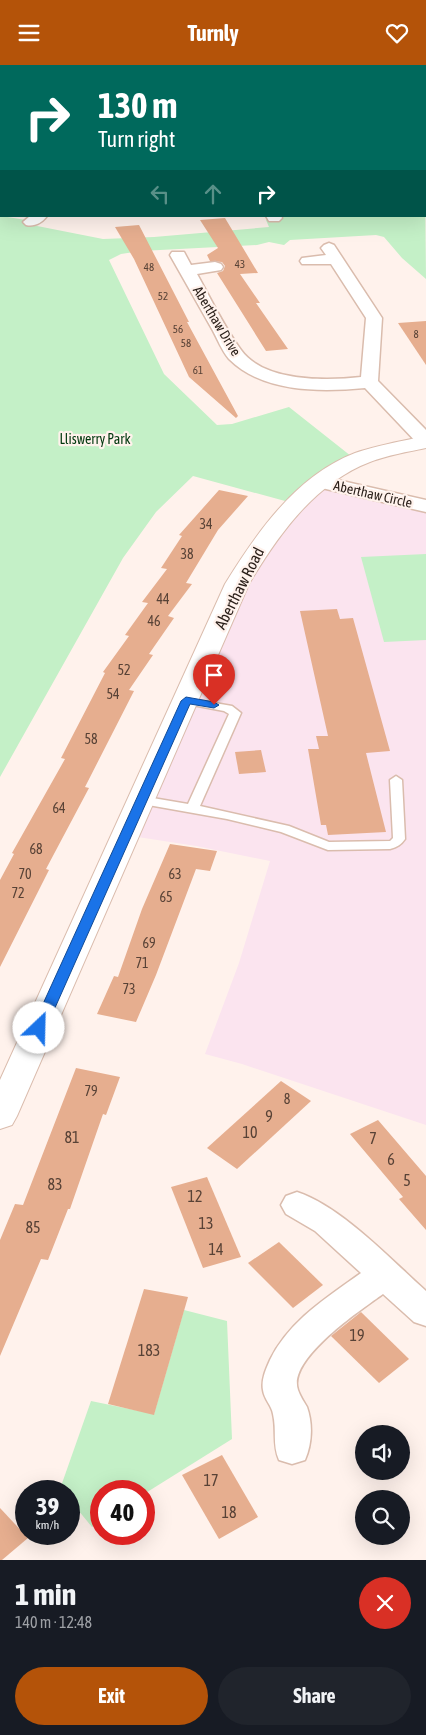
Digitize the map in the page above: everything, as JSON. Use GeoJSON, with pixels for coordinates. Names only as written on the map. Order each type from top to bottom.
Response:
{"type":"FeatureCollection","features":[{"type":"Feature","properties":{"kind":"street"},"geometry":{"type":"LineString","coordinates":[[308,261],[332,253],[374,318],[369,382],[426,441]]}},
{"type":"Feature","properties":{"kind":"street","name":"Aberthaw Drive"},"geometry":{"type":"LineString","coordinates":[[215,267],[182,262],[236,355],[247,365],[263,374],[299,384],[334,385],[369,382]]}},
{"type":"Feature","properties":{"kind":"street","name":"Aberthaw Road"},"geometry":{"type":"LineString","coordinates":[[0,1116],[237,584],[255,552],[273,528],[320,482],[356,460],[426,441]]}},
{"type":"Feature","properties":{"kind":"street","name":"Aberthaw Circle"},"geometry":{"type":"LineString","coordinates":[[320,482],[426,506]]}},
{"type":"Feature","properties":{"kind":"street"},"geometry":{"type":"LineString","coordinates":[[297,1205],[326,1222],[426,1312]]}},
{"type":"Feature","properties":{"kind":"street"},"geometry":{"type":"LineString","coordinates":[[292,1447],[293,1429],[289,1409],[280,1390],[282,1371],[292,1350],[308,1333],[384,1275]]}},
{"type":"Feature","properties":{"kind":"lane"},"geometry":{"type":"LineString","coordinates":[[186,701],[228,708],[235,713],[193,808]]}},
{"type":"Feature","properties":{"kind":"lane"},"geometry":{"type":"LineString","coordinates":[[141,800],[193,808],[285,829],[328,846],[390,845],[397,842],[399,836],[396,780]]}},
{"type":"Feature","properties":{"kind":"shaded area"},"geometry":{"type":"Polygon","coordinates":[[[320,482],[426,506],[426,1125],[242,1064],[205,1054],[239,963],[270,861],[196,846],[125,835],[237,584],[320,482]]]}},
{"type":"Feature","properties":{"kind":"green space","name":"Lliswerry Park"},"geometry":{"type":"Polygon","coordinates":[[[0,217],[26,220],[27,224],[103,239],[154,237],[269,227],[266,220],[274,218],[425,217],[426,279],[402,258],[384,237],[376,235],[290,240],[284,245],[269,242],[257,245],[141,251],[121,254],[109,260],[164,374],[217,425],[232,424],[289,407],[356,460],[296,504],[193,476],[156,512],[123,558],[0,777],[0,217]]]}},
{"type":"Feature","properties":{"kind":"green space"},"geometry":{"type":"Polygon","coordinates":[[[426,554],[426,640],[384,642],[361,557],[426,554]]]}},
{"type":"Feature","properties":{"kind":"green space"},"geometry":{"type":"Polygon","coordinates":[[[184,1310],[227,1321],[232,1439],[155,1487],[155,1480],[90,1480],[90,1525],[80,1512],[80,1480],[63,1480],[91,1401],[154,1414],[184,1310]]]}},
{"type":"Feature","properties":{"kind":"building"},"geometry":{"type":"Polygon","coordinates":[[[225,218],[258,273],[240,274],[260,303],[256,303],[288,349],[266,351],[217,273],[223,271],[225,266],[222,262],[210,261],[207,255],[218,248],[200,220],[225,218]]]}},
{"type":"Feature","properties":{"kind":"building"},"geometry":{"type":"Polygon","coordinates":[[[139,225],[189,322],[187,322],[238,416],[236,418],[189,377],[134,259],[115,227],[139,225]]]}},
{"type":"Feature","properties":{"kind":"building"},"geometry":{"type":"Polygon","coordinates":[[[426,321],[426,365],[398,323],[426,321]]]}},
{"type":"Feature","properties":{"kind":"building"},"geometry":{"type":"Polygon","coordinates":[[[219,490],[248,496],[218,530],[186,583],[192,584],[168,616],[174,618],[149,654],[153,655],[129,690],[134,691],[85,787],[89,788],[46,869],[49,870],[0,967],[0,880],[14,854],[12,853],[65,759],[61,758],[105,673],[103,672],[129,636],[125,635],[148,603],[142,602],[167,569],[161,568],[182,536],[179,535],[219,490]]]}},
{"type":"Feature","properties":{"kind":"building"},"geometry":{"type":"Polygon","coordinates":[[[337,609],[340,619],[353,618],[390,751],[366,753],[386,832],[328,835],[326,825],[321,825],[308,749],[319,749],[316,736],[328,736],[300,611],[337,609]]]}},
{"type":"Feature","properties":{"kind":"building"},"geometry":{"type":"Polygon","coordinates":[[[261,750],[266,772],[239,774],[235,752],[261,750]]]}},
{"type":"Feature","properties":{"kind":"building"},"geometry":{"type":"Polygon","coordinates":[[[170,844],[217,851],[210,871],[196,869],[136,1022],[97,1014],[114,976],[118,977],[142,909],[170,844]]]}},
{"type":"Feature","properties":{"kind":"building"},"geometry":{"type":"Polygon","coordinates":[[[76,1068],[120,1077],[106,1115],[103,1114],[70,1209],[68,1209],[48,1260],[41,1259],[0,1356],[0,1240],[15,1204],[23,1205],[76,1068]]]}},
{"type":"Feature","properties":{"kind":"building"},"geometry":{"type":"Polygon","coordinates":[[[281,1081],[311,1101],[237,1169],[207,1148],[281,1081]]]}},
{"type":"Feature","properties":{"kind":"building"},"geometry":{"type":"Polygon","coordinates":[[[378,1120],[426,1176],[426,1230],[399,1199],[403,1197],[350,1134],[378,1120]]]}},
{"type":"Feature","properties":{"kind":"building"},"geometry":{"type":"Polygon","coordinates":[[[207,1177],[241,1257],[203,1268],[171,1187],[207,1177]]]}},
{"type":"Feature","properties":{"kind":"building"},"geometry":{"type":"Polygon","coordinates":[[[279,1242],[323,1285],[293,1308],[248,1263],[279,1242]]]}},
{"type":"Feature","properties":{"kind":"building"},"geometry":{"type":"Polygon","coordinates":[[[144,1289],[188,1297],[154,1415],[108,1404],[144,1289]]]}},
{"type":"Feature","properties":{"kind":"building"},"geometry":{"type":"Polygon","coordinates":[[[361,1312],[409,1359],[379,1383],[331,1336],[361,1312]]]}},
{"type":"Feature","properties":{"kind":"building"},"geometry":{"type":"Polygon","coordinates":[[[222,1455],[258,1517],[219,1539],[182,1475],[222,1455]]]}},
{"type":"Feature","properties":{"kind":"building"},"geometry":{"type":"Polygon","coordinates":[[[0,1508],[15,1524],[15,1545],[20,1545],[0,1560],[0,1508]]]}},
{"type":"Feature","properties":{"kind":"route"},"geometry":{"type":"LineString","coordinates":[[39,1028],[186,701],[214,705]]}}]}
